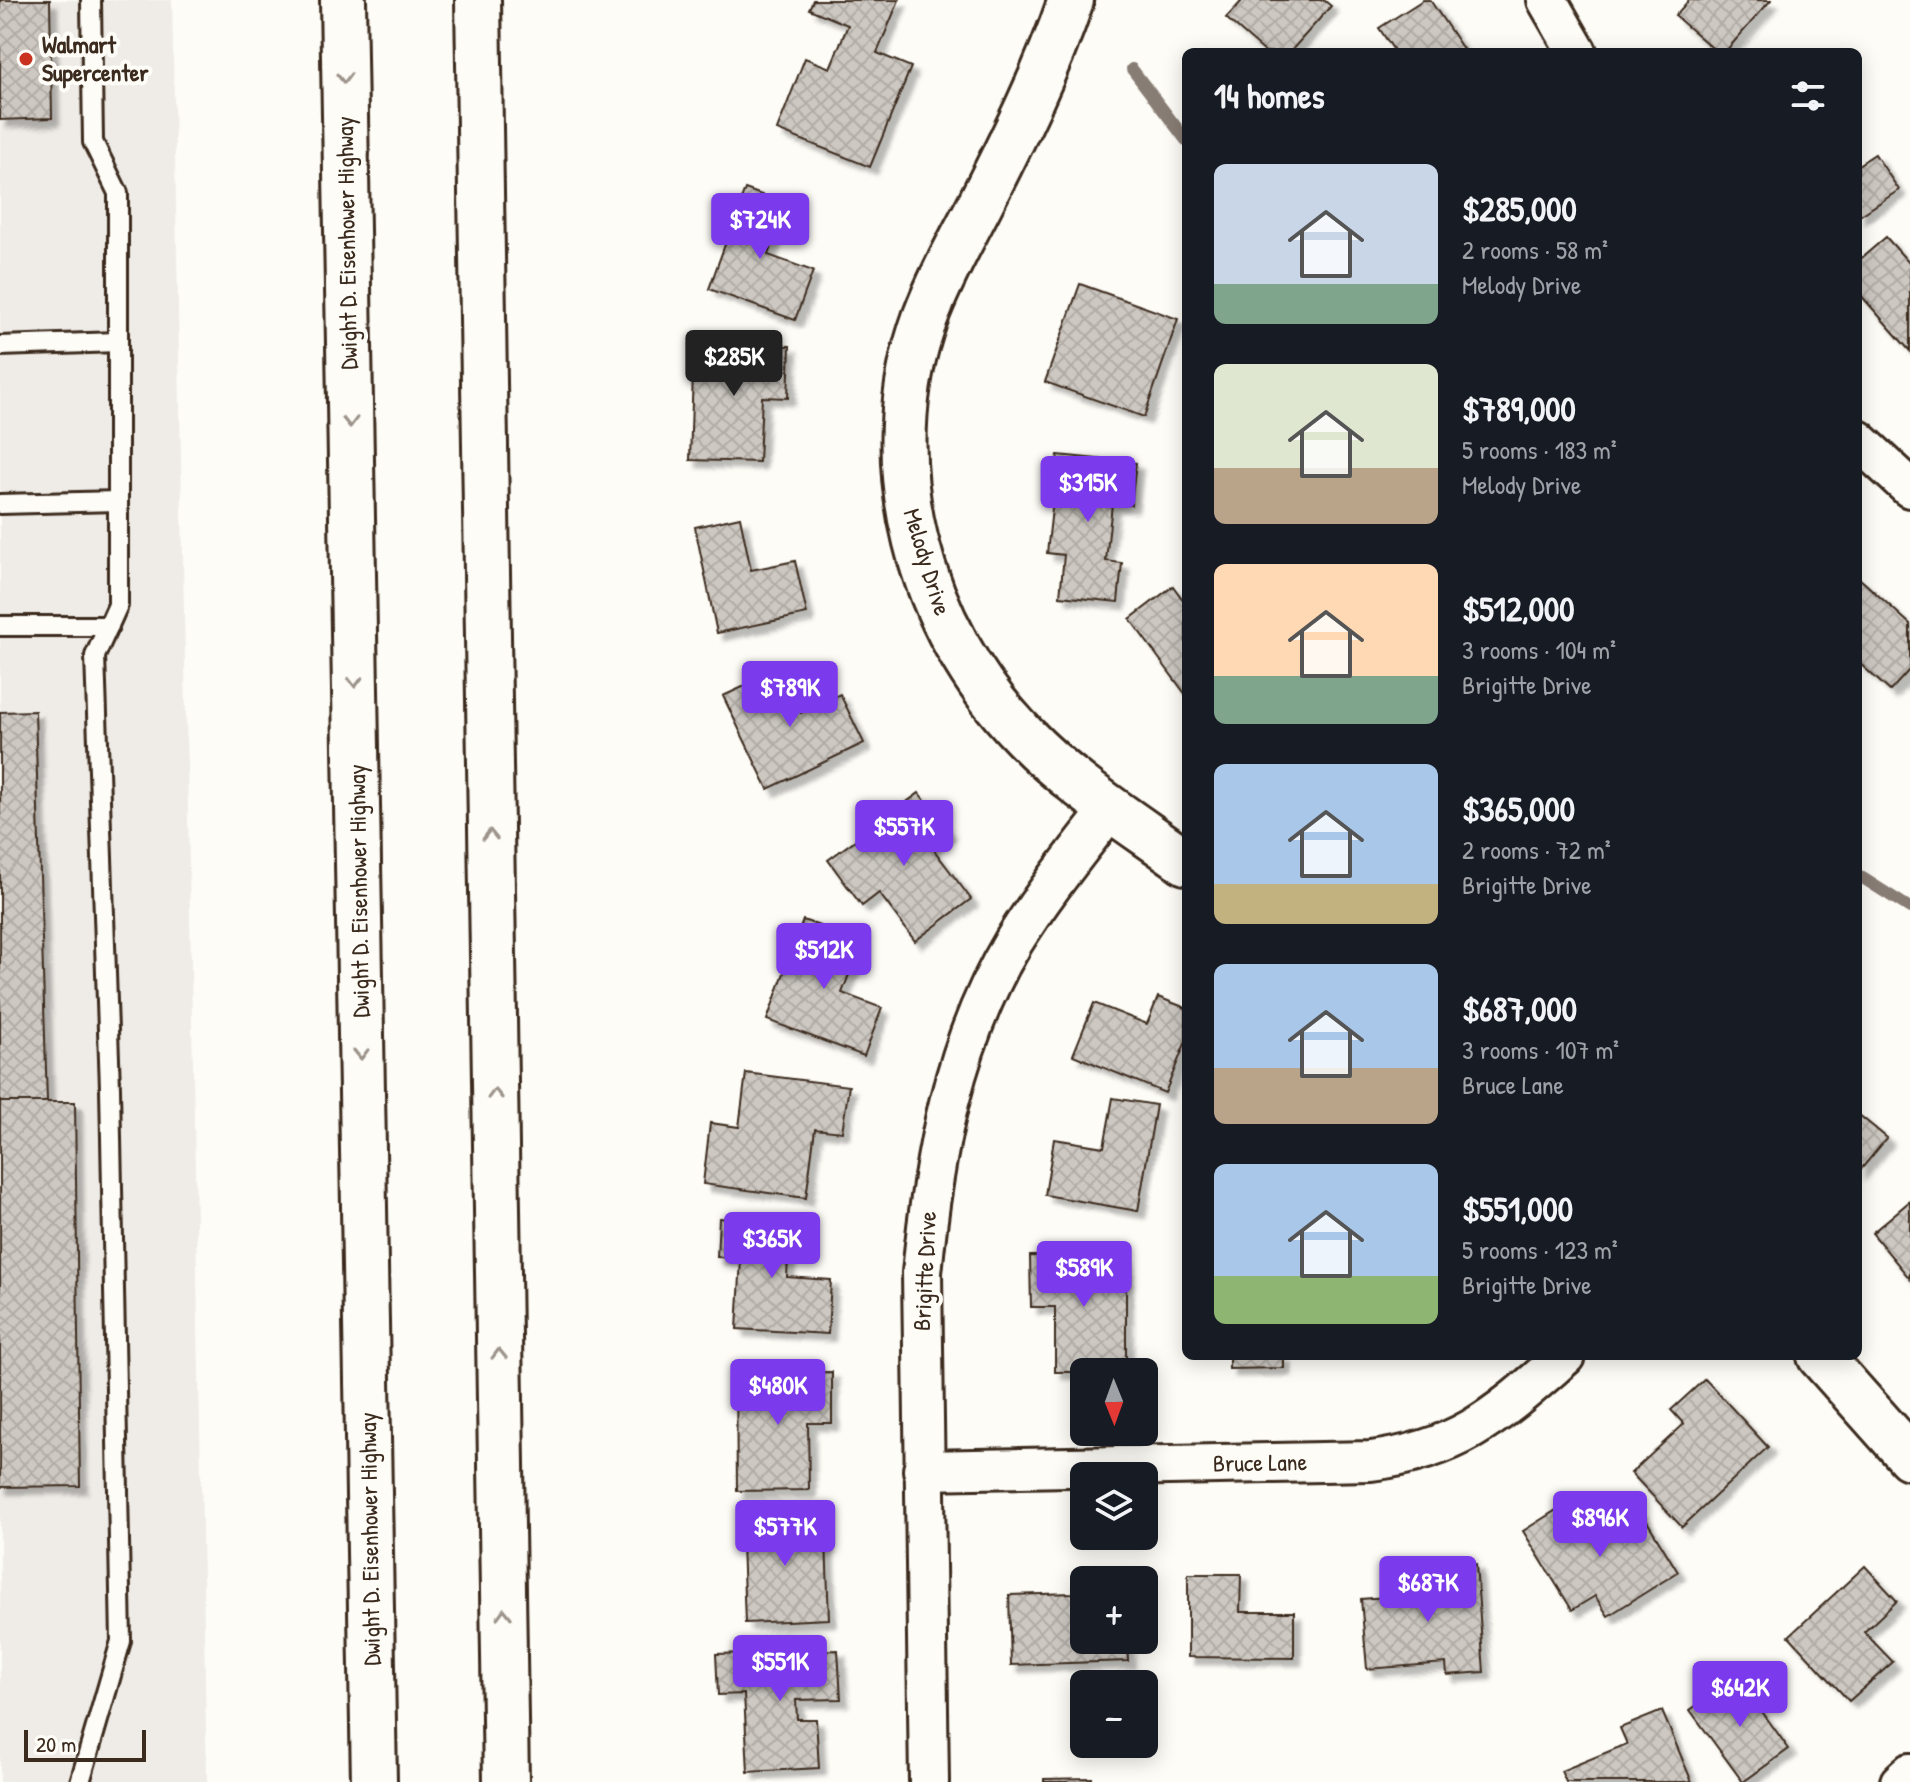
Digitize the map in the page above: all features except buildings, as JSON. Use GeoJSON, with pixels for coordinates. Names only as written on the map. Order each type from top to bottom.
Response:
{"type":"FeatureCollection","features":[{"type":"Feature","properties":{"kind":"main road","name":"Dwight D. Eisenhower Highway"},"geometry":{"type":"LineString","coordinates":[[343,0],[374,1782]]}},
{"type":"Feature","properties":{"kind":"main road"},"geometry":{"type":"LineString","coordinates":[[478,0],[506,1782]]}},
{"type":"Feature","properties":{"kind":"main road","name":"Melody Drive"},"geometry":{"type":"LineString","coordinates":[[1071,0],[1054,49],[1021,123],[925,320],[907,390],[904,457],[909,513],[936,605],[956,646],[992,700],[1026,738],[1062,770],[1182,859]]}},
{"type":"Feature","properties":{"kind":"main road"},"geometry":{"type":"LineString","coordinates":[[1824,1360],[1910,1457]]}},
{"type":"Feature","properties":{"kind":"main road"},"geometry":{"type":"LineString","coordinates":[[480,1782],[505,1692]]}},
{"type":"Feature","properties":{"kind":"street"},"geometry":{"type":"LineString","coordinates":[[1547,0],[1575,48]]}},
{"type":"Feature","properties":{"kind":"street"},"geometry":{"type":"LineString","coordinates":[[1862,444],[1910,488]]}},
{"type":"Feature","properties":{"kind":"street","name":"Brigitte Drive"},"geometry":{"type":"LineString","coordinates":[[929,1782],[922,1273],[929,1197],[947,1105],[983,1002],[1013,943],[1049,888],[1111,808]]}},
{"type":"Feature","properties":{"kind":"street","name":"Bruce Lane"},"geometry":{"type":"LineString","coordinates":[[923,1470],[1371,1461],[1400,1457],[1430,1450],[1466,1433],[1498,1413],[1560,1360]]}},
{"type":"Feature","properties":{"kind":"street"},"geometry":{"type":"LineString","coordinates":[[1900,1782],[1910,1773]]}},
{"type":"Feature","properties":{"kind":"lane"},"geometry":{"type":"LineString","coordinates":[[80,1782],[121,1641],[110,1088],[95,656],[118,605],[118,193],[93,142],[91,0]]}},
{"type":"Feature","properties":{"kind":"lane"},"geometry":{"type":"LineString","coordinates":[[0,346],[118,342]]}},
{"type":"Feature","properties":{"kind":"lane"},"geometry":{"type":"LineString","coordinates":[[0,504],[118,501]]}},
{"type":"Feature","properties":{"kind":"lane"},"geometry":{"type":"LineString","coordinates":[[0,626],[109,626]]}},
{"type":"Feature","properties":{"kind":"shaded area"},"geometry":{"type":"Polygon","coordinates":[[[0,0],[172,0],[207,1782],[0,1782],[0,0]]]}},
{"type":"Feature","properties":{"kind":"waterway"},"geometry":{"type":"LineString","coordinates":[[1132,69],[1182,135]]}},
{"type":"Feature","properties":{"kind":"waterway"},"geometry":{"type":"LineString","coordinates":[[1862,878],[1910,908]]}},
{"type":"Feature","properties":{"kind":"place","name":"Walmart Supercenter"},"geometry":{"type":"Point","coordinates":[26,59]}}]}
